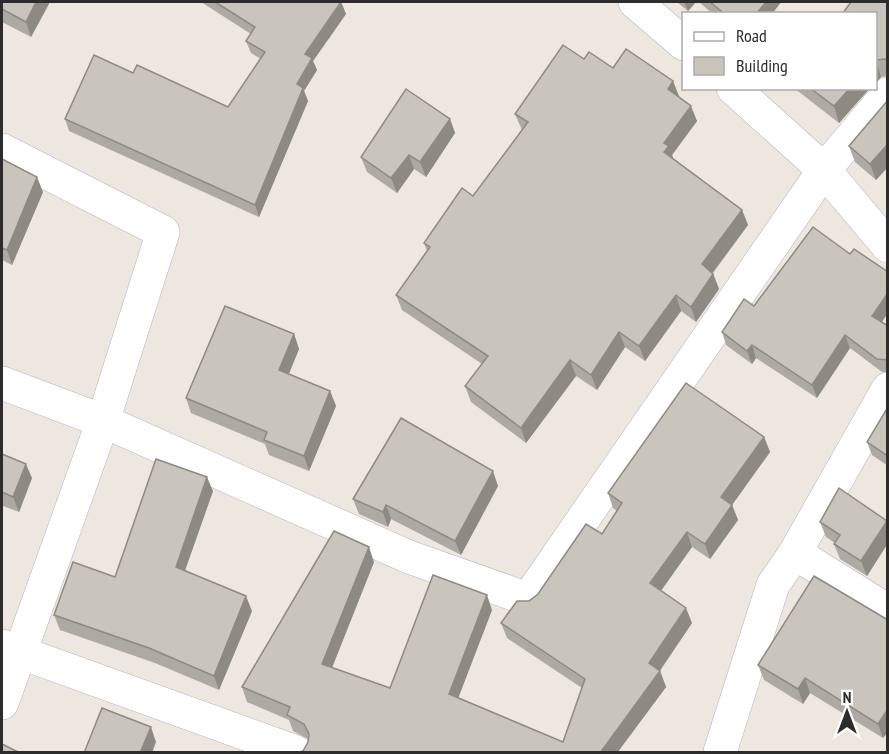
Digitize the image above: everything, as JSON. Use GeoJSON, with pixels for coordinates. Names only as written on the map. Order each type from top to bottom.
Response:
{"type":"FeatureCollection","features":[{"type":"Feature","properties":{"kind":"street"},"geometry":{"type":"LineString","coordinates":[[635,2],[682,42]]}},
{"type":"Feature","properties":{"kind":"street"},"geometry":{"type":"LineString","coordinates":[[735,90],[824,170],[888,246]]}},
{"type":"Feature","properties":{"kind":"street"},"geometry":{"type":"LineString","coordinates":[[2,383],[103,421],[408,557],[528,599],[824,170],[888,94]]}},
{"type":"Feature","properties":{"kind":"street"},"geometry":{"type":"LineString","coordinates":[[2,150],[163,232],[103,421],[11,649],[2,703]]}},
{"type":"Feature","properties":{"kind":"street"},"geometry":{"type":"LineString","coordinates":[[720,753],[773,585],[795,553],[888,389]]}},
{"type":"Feature","properties":{"kind":"street"},"geometry":{"type":"LineString","coordinates":[[795,553],[888,611]]}},
{"type":"Feature","properties":{"kind":"street"},"geometry":{"type":"LineString","coordinates":[[11,649],[296,753]]}},
{"type":"Feature","properties":{"kind":"building"},"geometry":{"type":"Polygon","coordinates":[[[2,2],[36,2],[26,22],[2,9],[2,2]]]}},
{"type":"Feature","properties":{"kind":"building"},"geometry":{"type":"Polygon","coordinates":[[[215,2],[341,2],[305,54],[312,58],[297,84],[303,88],[255,205],[65,119],[94,55],[133,73],[137,65],[228,107],[265,52],[246,41],[255,27],[215,2]]]}},
{"type":"Feature","properties":{"kind":"building"},"geometry":{"type":"Polygon","coordinates":[[[710,2],[766,2],[758,12],[722,12],[710,2]]]}},
{"type":"Feature","properties":{"kind":"building"},"geometry":{"type":"Polygon","coordinates":[[[851,2],[888,2],[888,60],[877,60],[877,12],[844,12],[851,2]]]}},
{"type":"Feature","properties":{"kind":"building"},"geometry":{"type":"Polygon","coordinates":[[[563,45],[584,59],[589,52],[613,68],[626,49],[673,81],[668,89],[691,106],[664,143],[669,146],[664,152],[742,210],[702,264],[713,274],[691,307],[676,295],[639,346],[619,332],[591,375],[570,360],[521,428],[465,386],[488,356],[396,295],[430,247],[424,243],[462,188],[473,196],[528,122],[515,114],[563,45]]]}},
{"type":"Feature","properties":{"kind":"building"},"geometry":{"type":"Polygon","coordinates":[[[406,89],[450,119],[420,162],[409,155],[391,178],[361,157],[406,89]]]}},
{"type":"Feature","properties":{"kind":"building"},"geometry":{"type":"Polygon","coordinates":[[[813,90],[848,90],[834,106],[813,90]]]}},
{"type":"Feature","properties":{"kind":"building"},"geometry":{"type":"Polygon","coordinates":[[[888,100],[888,144],[870,164],[849,146],[888,100]]]}},
{"type":"Feature","properties":{"kind":"building"},"geometry":{"type":"Polygon","coordinates":[[[2,159],[37,177],[7,250],[2,248],[2,159]]]}},
{"type":"Feature","properties":{"kind":"building"},"geometry":{"type":"Polygon","coordinates":[[[813,227],[850,254],[854,249],[888,272],[888,293],[872,316],[888,326],[888,360],[877,359],[845,335],[812,385],[752,345],[747,351],[722,332],[744,299],[754,306],[813,227]]]}},
{"type":"Feature","properties":{"kind":"building"},"geometry":{"type":"Polygon","coordinates":[[[225,306],[294,334],[279,370],[330,391],[304,456],[264,440],[267,432],[186,398],[225,306]]]}},
{"type":"Feature","properties":{"kind":"building"},"geometry":{"type":"Polygon","coordinates":[[[686,383],[764,437],[721,497],[732,505],[705,544],[687,532],[650,583],[686,608],[649,663],[660,671],[600,753],[297,753],[303,751],[309,734],[304,724],[287,715],[290,707],[242,687],[334,531],[369,547],[322,664],[390,688],[433,575],[487,595],[449,694],[563,742],[585,679],[501,623],[517,601],[529,601],[538,594],[586,524],[602,534],[622,503],[608,493],[686,383]]]}},
{"type":"Feature","properties":{"kind":"building"},"geometry":{"type":"Polygon","coordinates":[[[888,407],[888,456],[867,442],[888,407]]]}},
{"type":"Feature","properties":{"kind":"building"},"geometry":{"type":"Polygon","coordinates":[[[401,418],[493,471],[455,541],[386,505],[383,512],[353,499],[401,418]]]}},
{"type":"Feature","properties":{"kind":"building"},"geometry":{"type":"Polygon","coordinates":[[[2,454],[26,464],[13,497],[2,492],[2,454]]]}},
{"type":"Feature","properties":{"kind":"building"},"geometry":{"type":"Polygon","coordinates":[[[156,459],[207,477],[176,567],[246,596],[214,676],[149,648],[54,615],[73,562],[115,577],[156,459]]]}},
{"type":"Feature","properties":{"kind":"building"},"geometry":{"type":"Polygon","coordinates":[[[839,488],[887,521],[861,561],[834,544],[840,535],[820,522],[839,488]]]}},
{"type":"Feature","properties":{"kind":"building"},"geometry":{"type":"Polygon","coordinates":[[[814,576],[888,620],[888,709],[878,724],[805,678],[798,689],[758,665],[814,576]]]}},
{"type":"Feature","properties":{"kind":"building"},"geometry":{"type":"Polygon","coordinates":[[[102,708],[151,727],[140,753],[84,753],[102,708]]]}},
{"type":"Feature","properties":{"kind":"building"},"geometry":{"type":"Polygon","coordinates":[[[2,744],[20,753],[2,753],[2,744]]]}}]}
